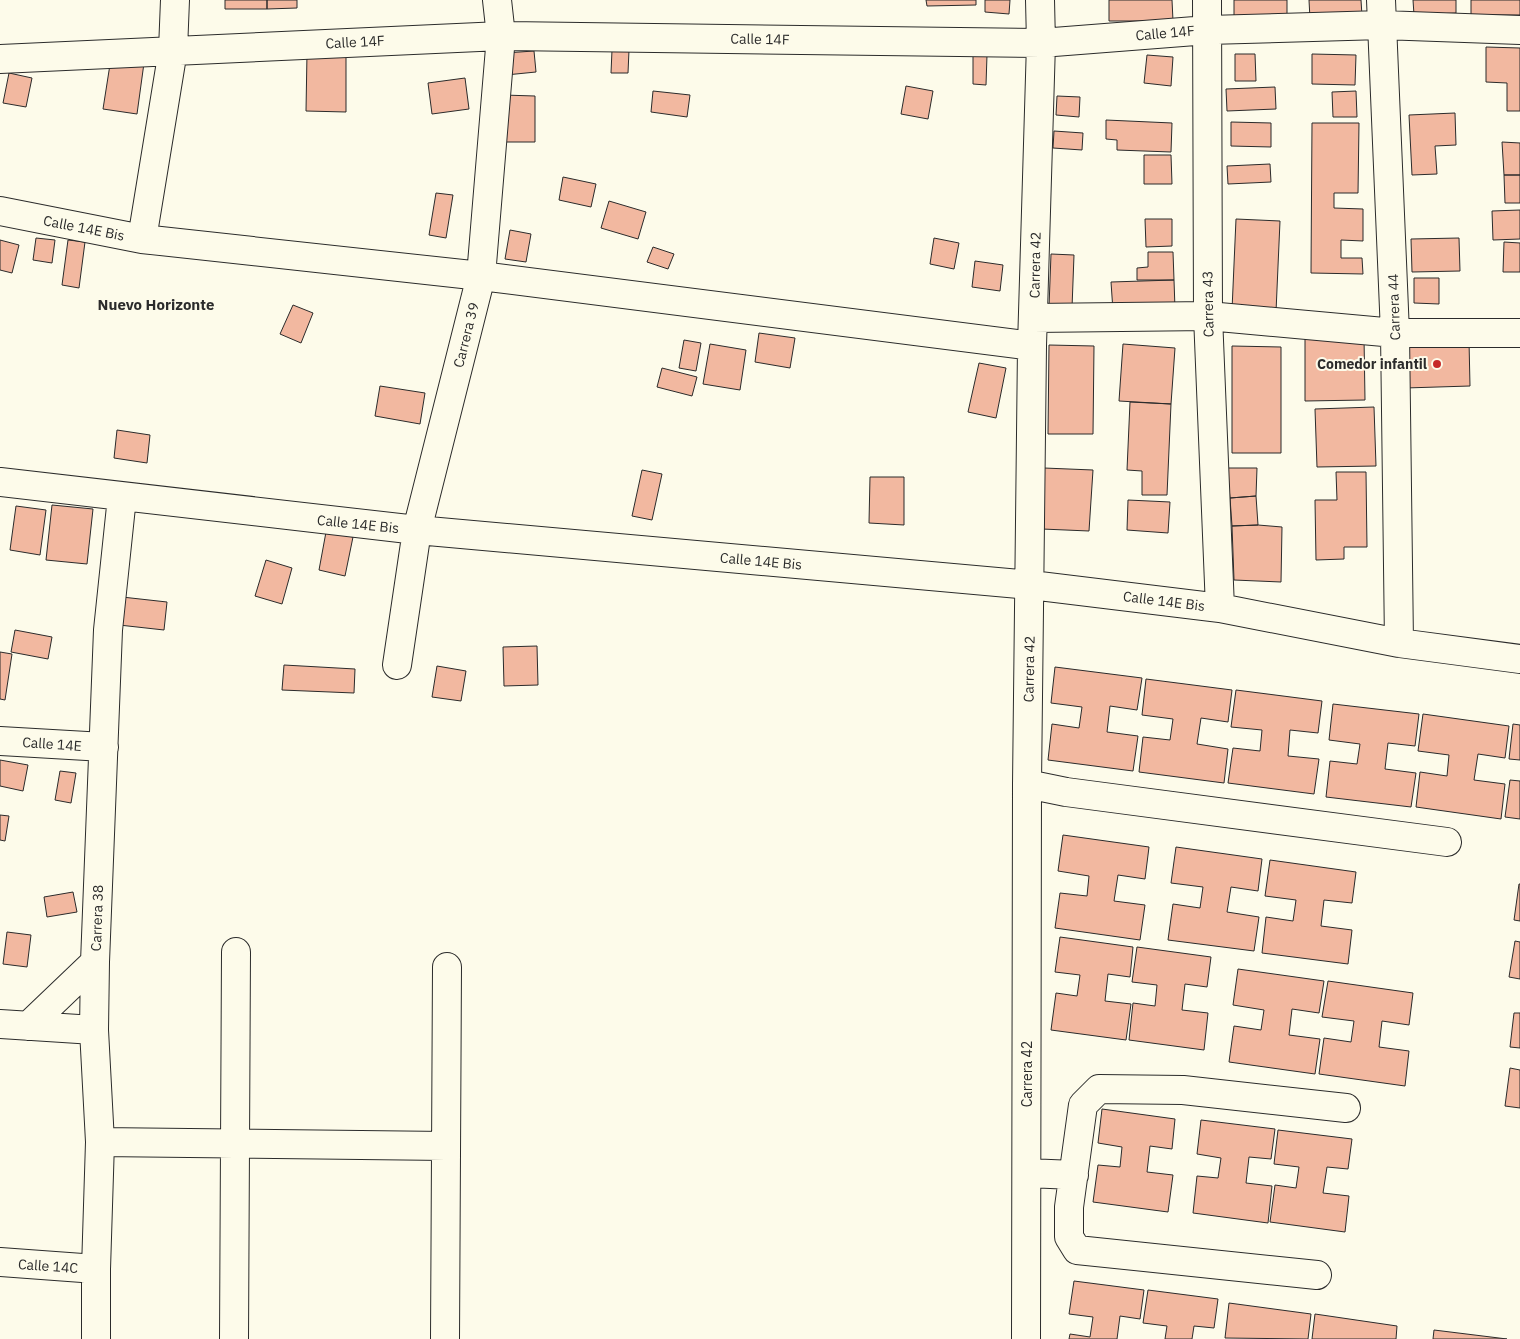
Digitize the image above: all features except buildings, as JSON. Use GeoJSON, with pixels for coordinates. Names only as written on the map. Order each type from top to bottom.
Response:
{"type":"FeatureCollection","features":[{"type":"Feature","properties":{"kind":"street"},"geometry":{"type":"LineString","coordinates":[[142,240],[173,50],[175,0]]}},
{"type":"Feature","properties":{"kind":"street","name":"Carrera 39"},"geometry":{"type":"LineString","coordinates":[[397,665],[417,530],[481,276],[501,36],[497,0]]}},
{"type":"Feature","properties":{"kind":"street","name":"Carrera 42"},"geometry":{"type":"LineString","coordinates":[[1026,1339],[1032,346],[1041,43],[1040,0]]}},
{"type":"Feature","properties":{"kind":"street","name":"Carrera 43"},"geometry":{"type":"LineString","coordinates":[[1207,0],[1208,316],[1220,608]]}},
{"type":"Feature","properties":{"kind":"street","name":"Calle 14F"},"geometry":{"type":"LineString","coordinates":[[0,60],[173,50],[501,36],[1041,43],[1208,30],[1382,13],[1520,30]]}},
{"type":"Feature","properties":{"kind":"street","name":"Carrera 44"},"geometry":{"type":"LineString","coordinates":[[1382,13],[1395,332],[1399,643]]}},
{"type":"Feature","properties":{"kind":"street","name":"Calle 14E Bis"},"geometry":{"type":"LineString","coordinates":[[0,211],[142,240],[481,276],[1032,346]]}},
{"type":"Feature","properties":{"kind":"street"},"geometry":{"type":"LineString","coordinates":[[1034,318],[1208,316],[1395,332],[1520,333]]}},
{"type":"Feature","properties":{"kind":"street","name":"Calle 14E Bis"},"geometry":{"type":"LineString","coordinates":[[0,482],[417,530],[1031,586],[1220,608],[1399,643],[1520,659]]}},
{"type":"Feature","properties":{"kind":"street","name":"Carrera 38"},"geometry":{"type":"LineString","coordinates":[[96,1339],[100,1142],[94,1030],[95,962],[108,630],[122,497]]}},
{"type":"Feature","properties":{"kind":"street","name":"Calle 14E"},"geometry":{"type":"LineString","coordinates":[[0,740],[104,747]]}},
{"type":"Feature","properties":{"kind":"street"},"geometry":{"type":"LineString","coordinates":[[1028,784],[1076,793],[1447,842]]}},
{"type":"Feature","properties":{"kind":"street"},"geometry":{"type":"LineString","coordinates":[[234,1339],[236,952]]}},
{"type":"Feature","properties":{"kind":"street"},"geometry":{"type":"LineString","coordinates":[[28,1026],[95,962]]}},
{"type":"Feature","properties":{"kind":"street"},"geometry":{"type":"LineString","coordinates":[[445,1339],[447,967]]}},
{"type":"Feature","properties":{"kind":"street"},"geometry":{"type":"LineString","coordinates":[[0,1024],[94,1030]]}},
{"type":"Feature","properties":{"kind":"street"},"geometry":{"type":"LineString","coordinates":[[1317,1275],[1077,1250],[1069,1237],[1070,1207],[1084,1105],[1099,1089],[1183,1090],[1346,1108]]}},
{"type":"Feature","properties":{"kind":"street"},"geometry":{"type":"LineString","coordinates":[[100,1142],[446,1146]]}},
{"type":"Feature","properties":{"kind":"street"},"geometry":{"type":"LineString","coordinates":[[1027,1173],[1074,1175]]}},
{"type":"Feature","properties":{"kind":"street","name":"Calle 14C"},"geometry":{"type":"LineString","coordinates":[[0,1262],[96,1269]]}},
{"type":"Feature","properties":{"kind":"place","name":"Comedor infantil"},"geometry":{"type":"Point","coordinates":[1437,364]}},
{"type":"Feature","properties":{"kind":"district","name":"Nuevo Horizonte"},"geometry":{"type":"Point","coordinates":[156,304]}}]}
